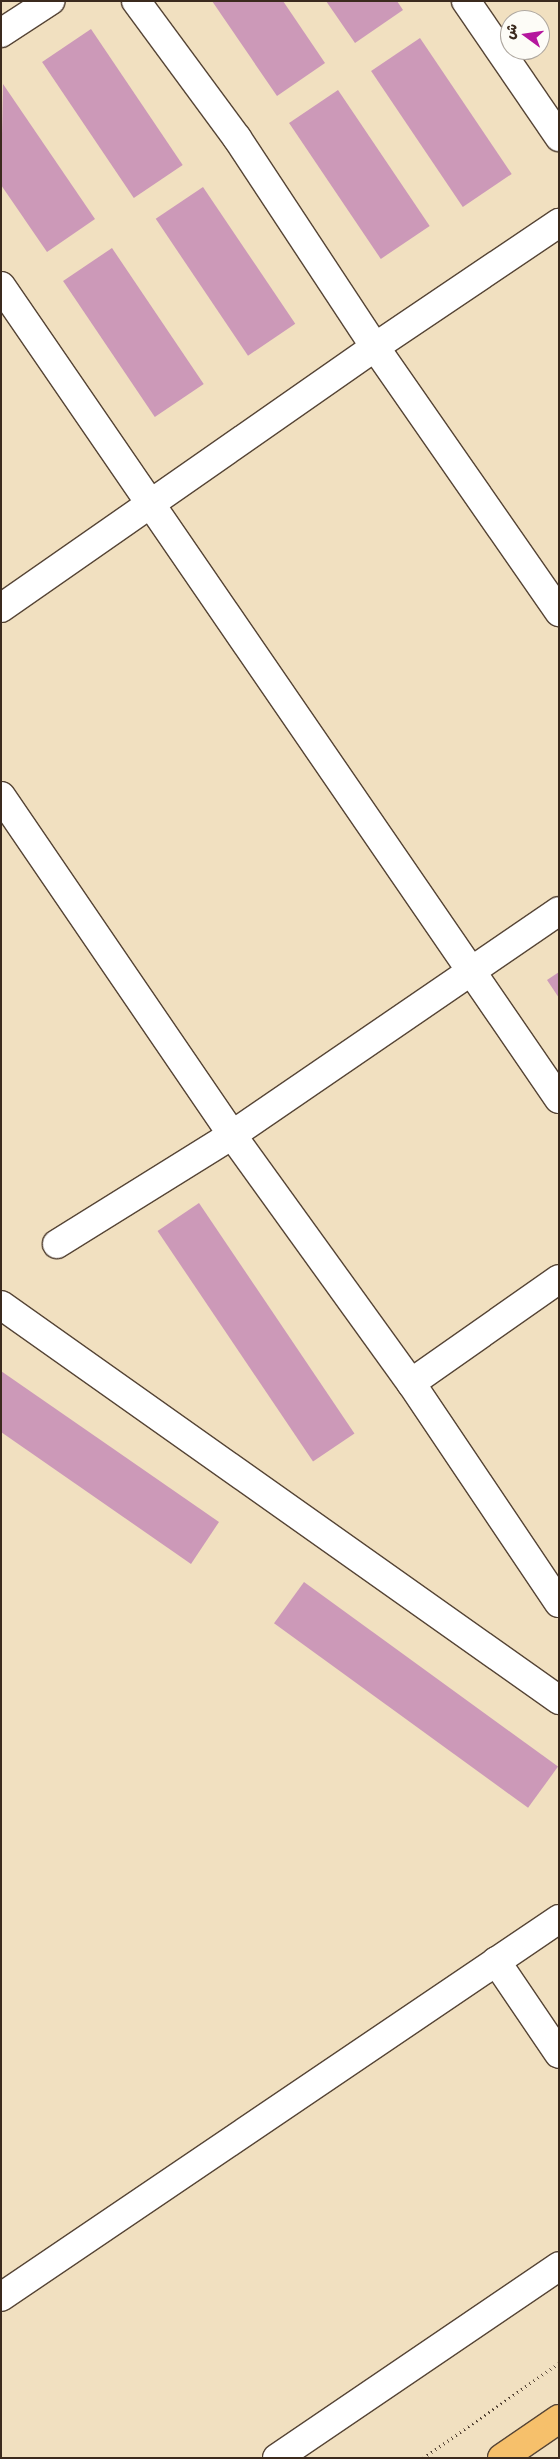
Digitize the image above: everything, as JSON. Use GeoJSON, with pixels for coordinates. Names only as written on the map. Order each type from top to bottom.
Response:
{"type":"FeatureCollection","features":[{"type":"Feature","properties":{"kind":"highway"},"geometry":{"type":"LineString","coordinates":[[502,2458],[559,2419]]}},
{"type":"Feature","properties":{"kind":"street"},"geometry":{"type":"LineString","coordinates":[[1,33],[50,1]]}},
{"type":"Feature","properties":{"kind":"street"},"geometry":{"type":"LineString","coordinates":[[136,1],[237,138],[375,347],[559,612]]}},
{"type":"Feature","properties":{"kind":"street"},"geometry":{"type":"LineString","coordinates":[[466,1],[559,136]]}},
{"type":"Feature","properties":{"kind":"street"},"geometry":{"type":"LineString","coordinates":[[1,608],[375,347],[559,223]]}},
{"type":"Feature","properties":{"kind":"street"},"geometry":{"type":"LineString","coordinates":[[1,286],[472,970],[559,1100]]}},
{"type":"Feature","properties":{"kind":"street"},"geometry":{"type":"LineString","coordinates":[[1,796],[232,1134],[411,1383],[559,1604]]}},
{"type":"Feature","properties":{"kind":"street"},"geometry":{"type":"LineString","coordinates":[[57,1244],[232,1134],[559,911]]}},
{"type":"Feature","properties":{"kind":"street"},"geometry":{"type":"LineString","coordinates":[[411,1383],[559,1279]]}},
{"type":"Feature","properties":{"kind":"street"},"geometry":{"type":"LineString","coordinates":[[1,1289],[10,1311],[559,1700]]}},
{"type":"Feature","properties":{"kind":"street"},"geometry":{"type":"LineString","coordinates":[[1,2298],[559,1919]]}},
{"type":"Feature","properties":{"kind":"street"},"geometry":{"type":"LineString","coordinates":[[496,1961],[559,2054]]}},
{"type":"Feature","properties":{"kind":"street"},"geometry":{"type":"LineString","coordinates":[[277,2458],[559,2266]]}},
{"type":"Feature","properties":{"kind":"path"},"geometry":{"type":"LineString","coordinates":[[423,2458],[559,2363]]}},
{"type":"Feature","properties":{"kind":"building"},"geometry":{"type":"Polygon","coordinates":[[[212,1],[283,1],[325,63],[277,96],[212,1]]]}},
{"type":"Feature","properties":{"kind":"building"},"geometry":{"type":"Polygon","coordinates":[[[326,1],[397,1],[403,10],[355,43],[326,1]]]}},
{"type":"Feature","properties":{"kind":"building"},"geometry":{"type":"Polygon","coordinates":[[[91,29],[183,165],[134,198],[42,62],[91,29]]]}},
{"type":"Feature","properties":{"kind":"building"},"geometry":{"type":"Polygon","coordinates":[[[420,38],[512,174],[463,207],[371,71],[420,38]]]}},
{"type":"Feature","properties":{"kind":"building"},"geometry":{"type":"Polygon","coordinates":[[[3,84],[95,219],[47,252],[1,185],[3,84]]]}},
{"type":"Feature","properties":{"kind":"building"},"geometry":{"type":"Polygon","coordinates":[[[338,90],[430,226],[381,259],[289,123],[338,90]]]}},
{"type":"Feature","properties":{"kind":"building"},"geometry":{"type":"Polygon","coordinates":[[[203,187],[295,324],[248,356],[156,219],[203,187]]]}},
{"type":"Feature","properties":{"kind":"building"},"geometry":{"type":"Polygon","coordinates":[[[112,248],[204,384],[155,417],[63,281],[112,248]]]}},
{"type":"Feature","properties":{"kind":"building"},"geometry":{"type":"Polygon","coordinates":[[[559,972],[559,998],[547,980],[559,972]]]}},
{"type":"Feature","properties":{"kind":"building"},"geometry":{"type":"Polygon","coordinates":[[[199,1203],[354,1433],[313,1461],[158,1231],[199,1203]]]}},
{"type":"Feature","properties":{"kind":"building"},"geometry":{"type":"Polygon","coordinates":[[[1,1371],[219,1522],[191,1564],[1,1432],[1,1371]]]}},
{"type":"Feature","properties":{"kind":"building"},"geometry":{"type":"Polygon","coordinates":[[[304,1582],[558,1767],[528,1808],[274,1623],[304,1582]]]}}]}
